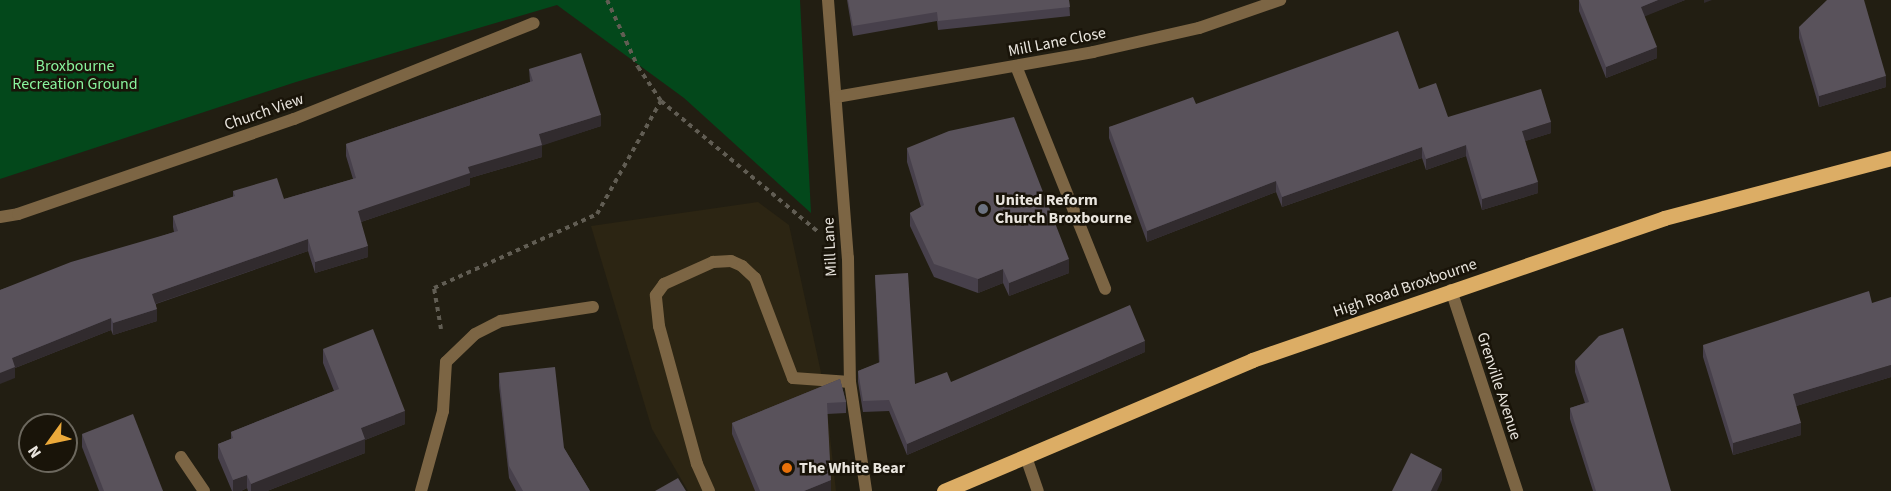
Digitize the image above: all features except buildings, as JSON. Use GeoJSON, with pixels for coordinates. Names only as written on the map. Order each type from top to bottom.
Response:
{"type":"FeatureCollection","features":[{"type":"Feature","properties":{"kind":"main road","name":"High Road Broxbourne"},"geometry":{"type":"LineString","coordinates":[[944,491],[1252,360],[1451,290],[1664,218],[1891,158]]}},
{"type":"Feature","properties":{"kind":"street","name":"Mill Lane"},"geometry":{"type":"LineString","coordinates":[[828,0],[848,258],[850,382],[866,491]]}},
{"type":"Feature","properties":{"kind":"street","name":"Mill Lane Close"},"geometry":{"type":"LineString","coordinates":[[836,98],[1016,66],[1199,28],[1280,0]]}},
{"type":"Feature","properties":{"kind":"street","name":"Church View"},"geometry":{"type":"LineString","coordinates":[[0,216],[18,214],[294,119],[534,22]]}},
{"type":"Feature","properties":{"kind":"street"},"geometry":{"type":"LineString","coordinates":[[1016,66],[1105,289]]}},
{"type":"Feature","properties":{"kind":"street"},"geometry":{"type":"LineString","coordinates":[[709,491],[659,326],[656,295],[664,284],[713,262],[730,261],[742,266],[755,278],[793,378],[850,382]]}},
{"type":"Feature","properties":{"kind":"street","name":"Grenville Avenue"},"geometry":{"type":"LineString","coordinates":[[1451,290],[1517,491]]}},
{"type":"Feature","properties":{"kind":"street"},"geometry":{"type":"LineString","coordinates":[[421,491],[441,422],[446,362],[475,334],[501,321],[593,307]]}},
{"type":"Feature","properties":{"kind":"street"},"geometry":{"type":"LineString","coordinates":[[181,457],[204,491]]}},
{"type":"Feature","properties":{"kind":"street"},"geometry":{"type":"LineString","coordinates":[[1026,457],[1038,491]]}},
{"type":"Feature","properties":{"kind":"path"},"geometry":{"type":"LineString","coordinates":[[607,0],[638,67],[661,101],[848,258]]}},
{"type":"Feature","properties":{"kind":"path"},"geometry":{"type":"LineString","coordinates":[[446,362],[434,288],[597,214],[661,101]]}},
{"type":"Feature","properties":{"kind":"shaded area"},"geometry":{"type":"Polygon","coordinates":[[[758,202],[789,225],[825,391],[836,491],[688,491],[652,429],[591,226],[758,202]]]}},
{"type":"Feature","properties":{"kind":"green space","name":"Broxbourne Recreation Ground"},"geometry":{"type":"Polygon","coordinates":[[[0,0],[800,0],[811,213],[684,98],[557,5],[296,82],[0,179],[0,0]]]}},
{"type":"Feature","properties":{"kind":"place","name":"United Reform Church Broxbourne"},"geometry":{"type":"Point","coordinates":[983,209]}},
{"type":"Feature","properties":{"kind":"place","name":"The White Bear"},"geometry":{"type":"Point","coordinates":[787,468]}}]}
